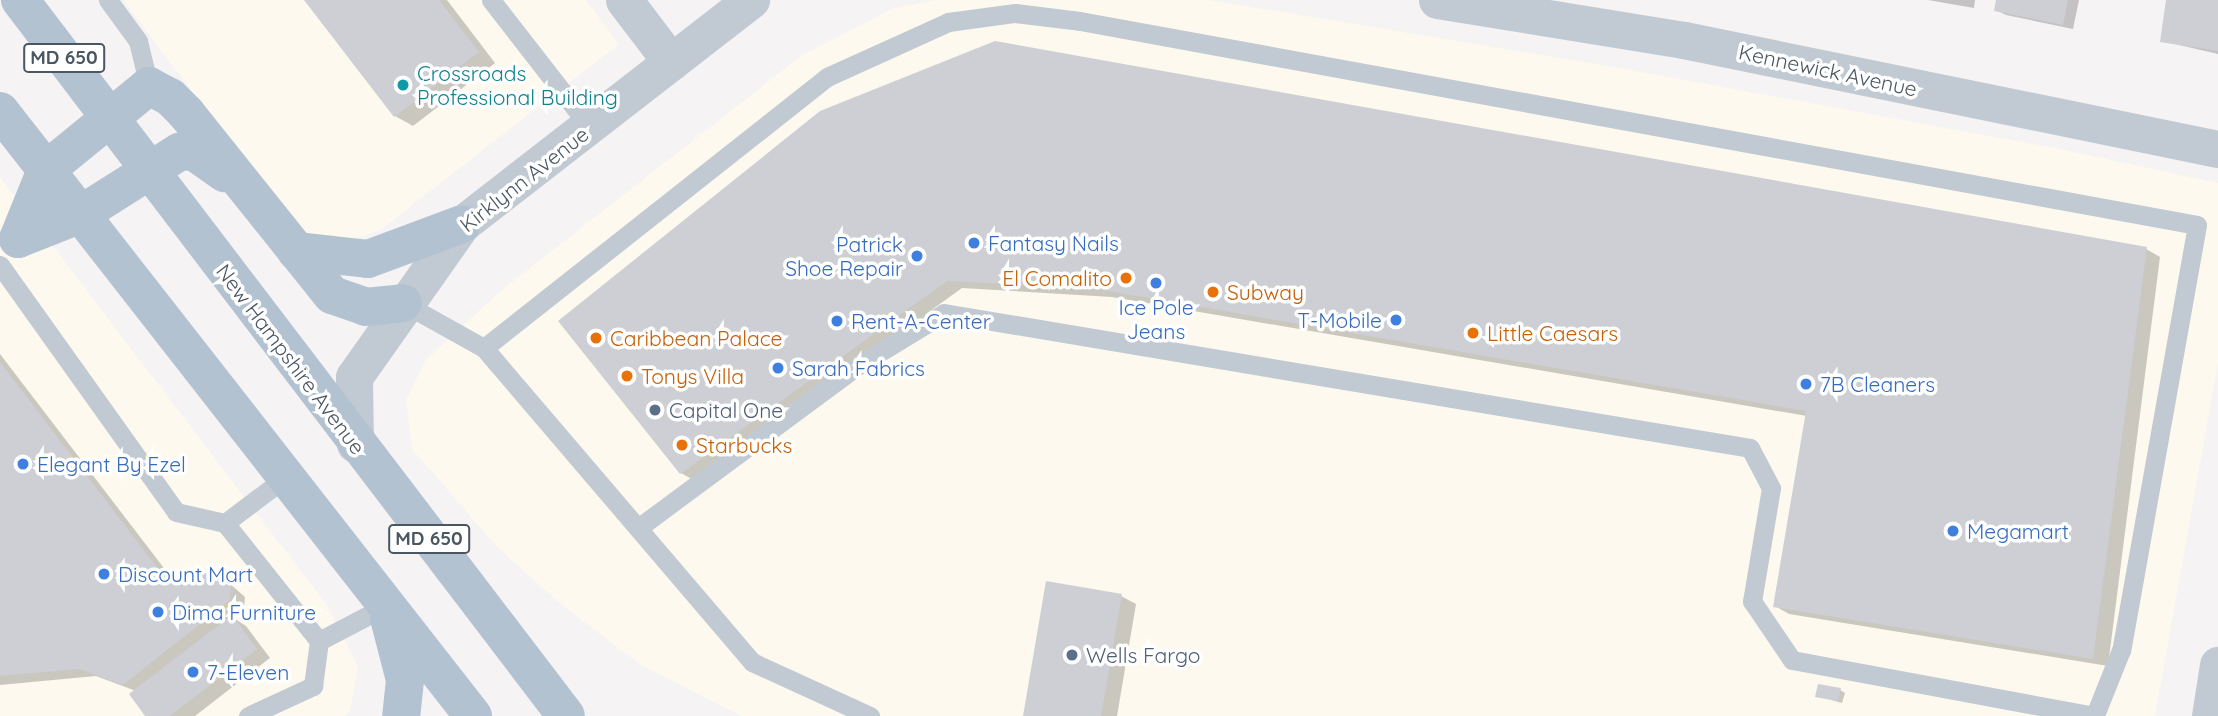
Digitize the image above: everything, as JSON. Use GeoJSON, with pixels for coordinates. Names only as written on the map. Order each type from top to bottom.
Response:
{"type":"FeatureCollection","features":[{"type":"Feature","properties":{"kind":"main road","name":"New Hampshire Avenue"},"geometry":{"type":"LineString","coordinates":[[20,0],[355,444],[566,716]]}},
{"type":"Feature","properties":{"kind":"main road"},"geometry":{"type":"LineString","coordinates":[[6,252],[46,170],[149,86],[170,97],[186,113],[332,295],[366,307],[403,303]]}},
{"type":"Feature","properties":{"kind":"main road"},"geometry":{"type":"LineString","coordinates":[[0,111],[473,716]]}},
{"type":"Feature","properties":{"kind":"main road"},"geometry":{"type":"LineString","coordinates":[[6,252],[81,214],[147,169],[179,152],[193,151],[246,190]]}},
{"type":"Feature","properties":{"kind":"main road"},"geometry":{"type":"LineString","coordinates":[[296,251],[369,259],[462,224]]}},
{"type":"Feature","properties":{"kind":"main road"},"geometry":{"type":"LineString","coordinates":[[386,606],[405,680],[401,716]]}},
{"type":"Feature","properties":{"kind":"street"},"geometry":{"type":"LineString","coordinates":[[624,0],[671,62]]}},
{"type":"Feature","properties":{"kind":"street","name":"Kirklynn Avenue"},"geometry":{"type":"LineString","coordinates":[[355,444],[354,377],[403,303],[462,224],[751,0]]}},
{"type":"Feature","properties":{"kind":"street","name":"Kennewick Avenue"},"geometry":{"type":"LineString","coordinates":[[1437,0],[1684,40],[2218,149]]}},
{"type":"Feature","properties":{"kind":"street"},"geometry":{"type":"LineString","coordinates":[[2210,716],[2218,665]]}},
{"type":"Feature","properties":{"kind":"lane"},"geometry":{"type":"LineString","coordinates":[[108,0],[138,41],[149,86]]}},
{"type":"Feature","properties":{"kind":"lane"},"geometry":{"type":"LineString","coordinates":[[491,0],[590,127]]}},
{"type":"Feature","properties":{"kind":"lane"},"geometry":{"type":"LineString","coordinates":[[484,348],[827,77],[948,22],[1015,13],[1080,21],[2197,225],[2121,650],[2094,716],[1792,660],[1752,601],[1770,488],[1749,448],[944,313],[854,368],[638,528]]}},
{"type":"Feature","properties":{"kind":"lane"},"geometry":{"type":"LineString","coordinates":[[6,252],[176,512],[225,523],[319,641],[313,685],[248,716]]}},
{"type":"Feature","properties":{"kind":"lane"},"geometry":{"type":"LineString","coordinates":[[403,303],[484,348],[752,663],[870,716]]}},
{"type":"Feature","properties":{"kind":"lane"},"geometry":{"type":"LineString","coordinates":[[225,523],[286,477]]}},
{"type":"Feature","properties":{"kind":"lane"},"geometry":{"type":"LineString","coordinates":[[319,641],[386,606]]}},
{"type":"Feature","properties":{"kind":"shaded area"},"geometry":{"type":"Polygon","coordinates":[[[123,0],[586,0],[619,44],[379,231],[335,244],[302,237],[123,0]]]}},
{"type":"Feature","properties":{"kind":"shaded area"},"geometry":{"type":"Polygon","coordinates":[[[936,0],[1209,0],[1614,67],[2055,148],[2218,183],[2218,363],[2155,716],[742,716],[641,665],[563,606],[498,548],[412,449],[406,400],[425,361],[498,293],[801,56],[894,8],[936,0]]]}},
{"type":"Feature","properties":{"kind":"shaded area"},"geometry":{"type":"Polygon","coordinates":[[[0,177],[326,604],[358,667],[350,711],[344,716],[0,716],[0,177]]]}},
{"type":"Feature","properties":{"kind":"building","name":"Crossroads Professional Building"},"geometry":{"type":"Polygon","coordinates":[[[304,0],[439,0],[479,52],[394,117],[304,0]]]}},
{"type":"Feature","properties":{"kind":"building"},"geometry":{"type":"Polygon","coordinates":[[[1996,0],[2068,0],[2063,25],[1994,11],[1996,0]]]}},
{"type":"Feature","properties":{"kind":"building"},"geometry":{"type":"Polygon","coordinates":[[[2166,0],[2218,0],[2218,51],[2160,42],[2166,0]]]}},
{"type":"Feature","properties":{"kind":"building"},"geometry":{"type":"Polygon","coordinates":[[[995,41],[2147,247],[2093,659],[1773,607],[1806,411],[1096,289],[947,281],[680,474],[558,321],[820,111],[995,41]]]}},
{"type":"Feature","properties":{"kind":"building"},"geometry":{"type":"Polygon","coordinates":[[[0,362],[162,574],[220,573],[231,587],[230,600],[123,685],[80,669],[0,676],[0,362]]]}},
{"type":"Feature","properties":{"kind":"building","name":"Wells Fargo"},"geometry":{"type":"Polygon","coordinates":[[[1046,581],[1122,594],[1101,716],[1023,716],[1046,581]]]}},
{"type":"Feature","properties":{"kind":"building","name":"7-Eleven"},"geometry":{"type":"Polygon","coordinates":[[[232,615],[257,649],[170,716],[145,716],[129,694],[232,615]]]}},
{"type":"Feature","properties":{"kind":"building"},"geometry":{"type":"Polygon","coordinates":[[[1818,684],[1841,688],[1838,701],[1815,697],[1818,684]]]}},
{"type":"Feature","properties":{"kind":"place","name":"Crossroads Professional Building"},"geometry":{"type":"Point","coordinates":[403,85]}},
{"type":"Feature","properties":{"kind":"place","name":"Fantasy Nails"},"geometry":{"type":"Point","coordinates":[974,243]}},
{"type":"Feature","properties":{"kind":"place","name":"Patrick Shoe Repair"},"geometry":{"type":"Point","coordinates":[917,256]}},
{"type":"Feature","properties":{"kind":"place","name":"El Comalito"},"geometry":{"type":"Point","coordinates":[1126,278]}},
{"type":"Feature","properties":{"kind":"place","name":"Ice Pole Jeans"},"geometry":{"type":"Point","coordinates":[1156,283]}},
{"type":"Feature","properties":{"kind":"place","name":"Subway"},"geometry":{"type":"Point","coordinates":[1213,292]}},
{"type":"Feature","properties":{"kind":"place","name":"T-Mobile"},"geometry":{"type":"Point","coordinates":[1396,320]}},
{"type":"Feature","properties":{"kind":"place","name":"Rent-A-Center"},"geometry":{"type":"Point","coordinates":[837,321]}},
{"type":"Feature","properties":{"kind":"place","name":"Little Caesars"},"geometry":{"type":"Point","coordinates":[1473,333]}},
{"type":"Feature","properties":{"kind":"place","name":"Caribbean Palace"},"geometry":{"type":"Point","coordinates":[596,338]}},
{"type":"Feature","properties":{"kind":"place","name":"Sarah Fabrics"},"geometry":{"type":"Point","coordinates":[778,368]}},
{"type":"Feature","properties":{"kind":"place","name":"Tonys Villa"},"geometry":{"type":"Point","coordinates":[627,376]}},
{"type":"Feature","properties":{"kind":"place","name":"7B Cleaners"},"geometry":{"type":"Point","coordinates":[1806,384]}},
{"type":"Feature","properties":{"kind":"place","name":"Capital One"},"geometry":{"type":"Point","coordinates":[655,410]}},
{"type":"Feature","properties":{"kind":"place","name":"Starbucks"},"geometry":{"type":"Point","coordinates":[682,445]}},
{"type":"Feature","properties":{"kind":"place","name":"Elegant By Ezel"},"geometry":{"type":"Point","coordinates":[23,464]}},
{"type":"Feature","properties":{"kind":"place","name":"Megamart"},"geometry":{"type":"Point","coordinates":[1953,531]}},
{"type":"Feature","properties":{"kind":"place","name":"Discount Mart"},"geometry":{"type":"Point","coordinates":[104,574]}},
{"type":"Feature","properties":{"kind":"place","name":"Dima Furniture"},"geometry":{"type":"Point","coordinates":[158,612]}},
{"type":"Feature","properties":{"kind":"place","name":"Wells Fargo"},"geometry":{"type":"Point","coordinates":[1072,655]}},
{"type":"Feature","properties":{"kind":"place","name":"7-Eleven"},"geometry":{"type":"Point","coordinates":[193,672]}}]}
